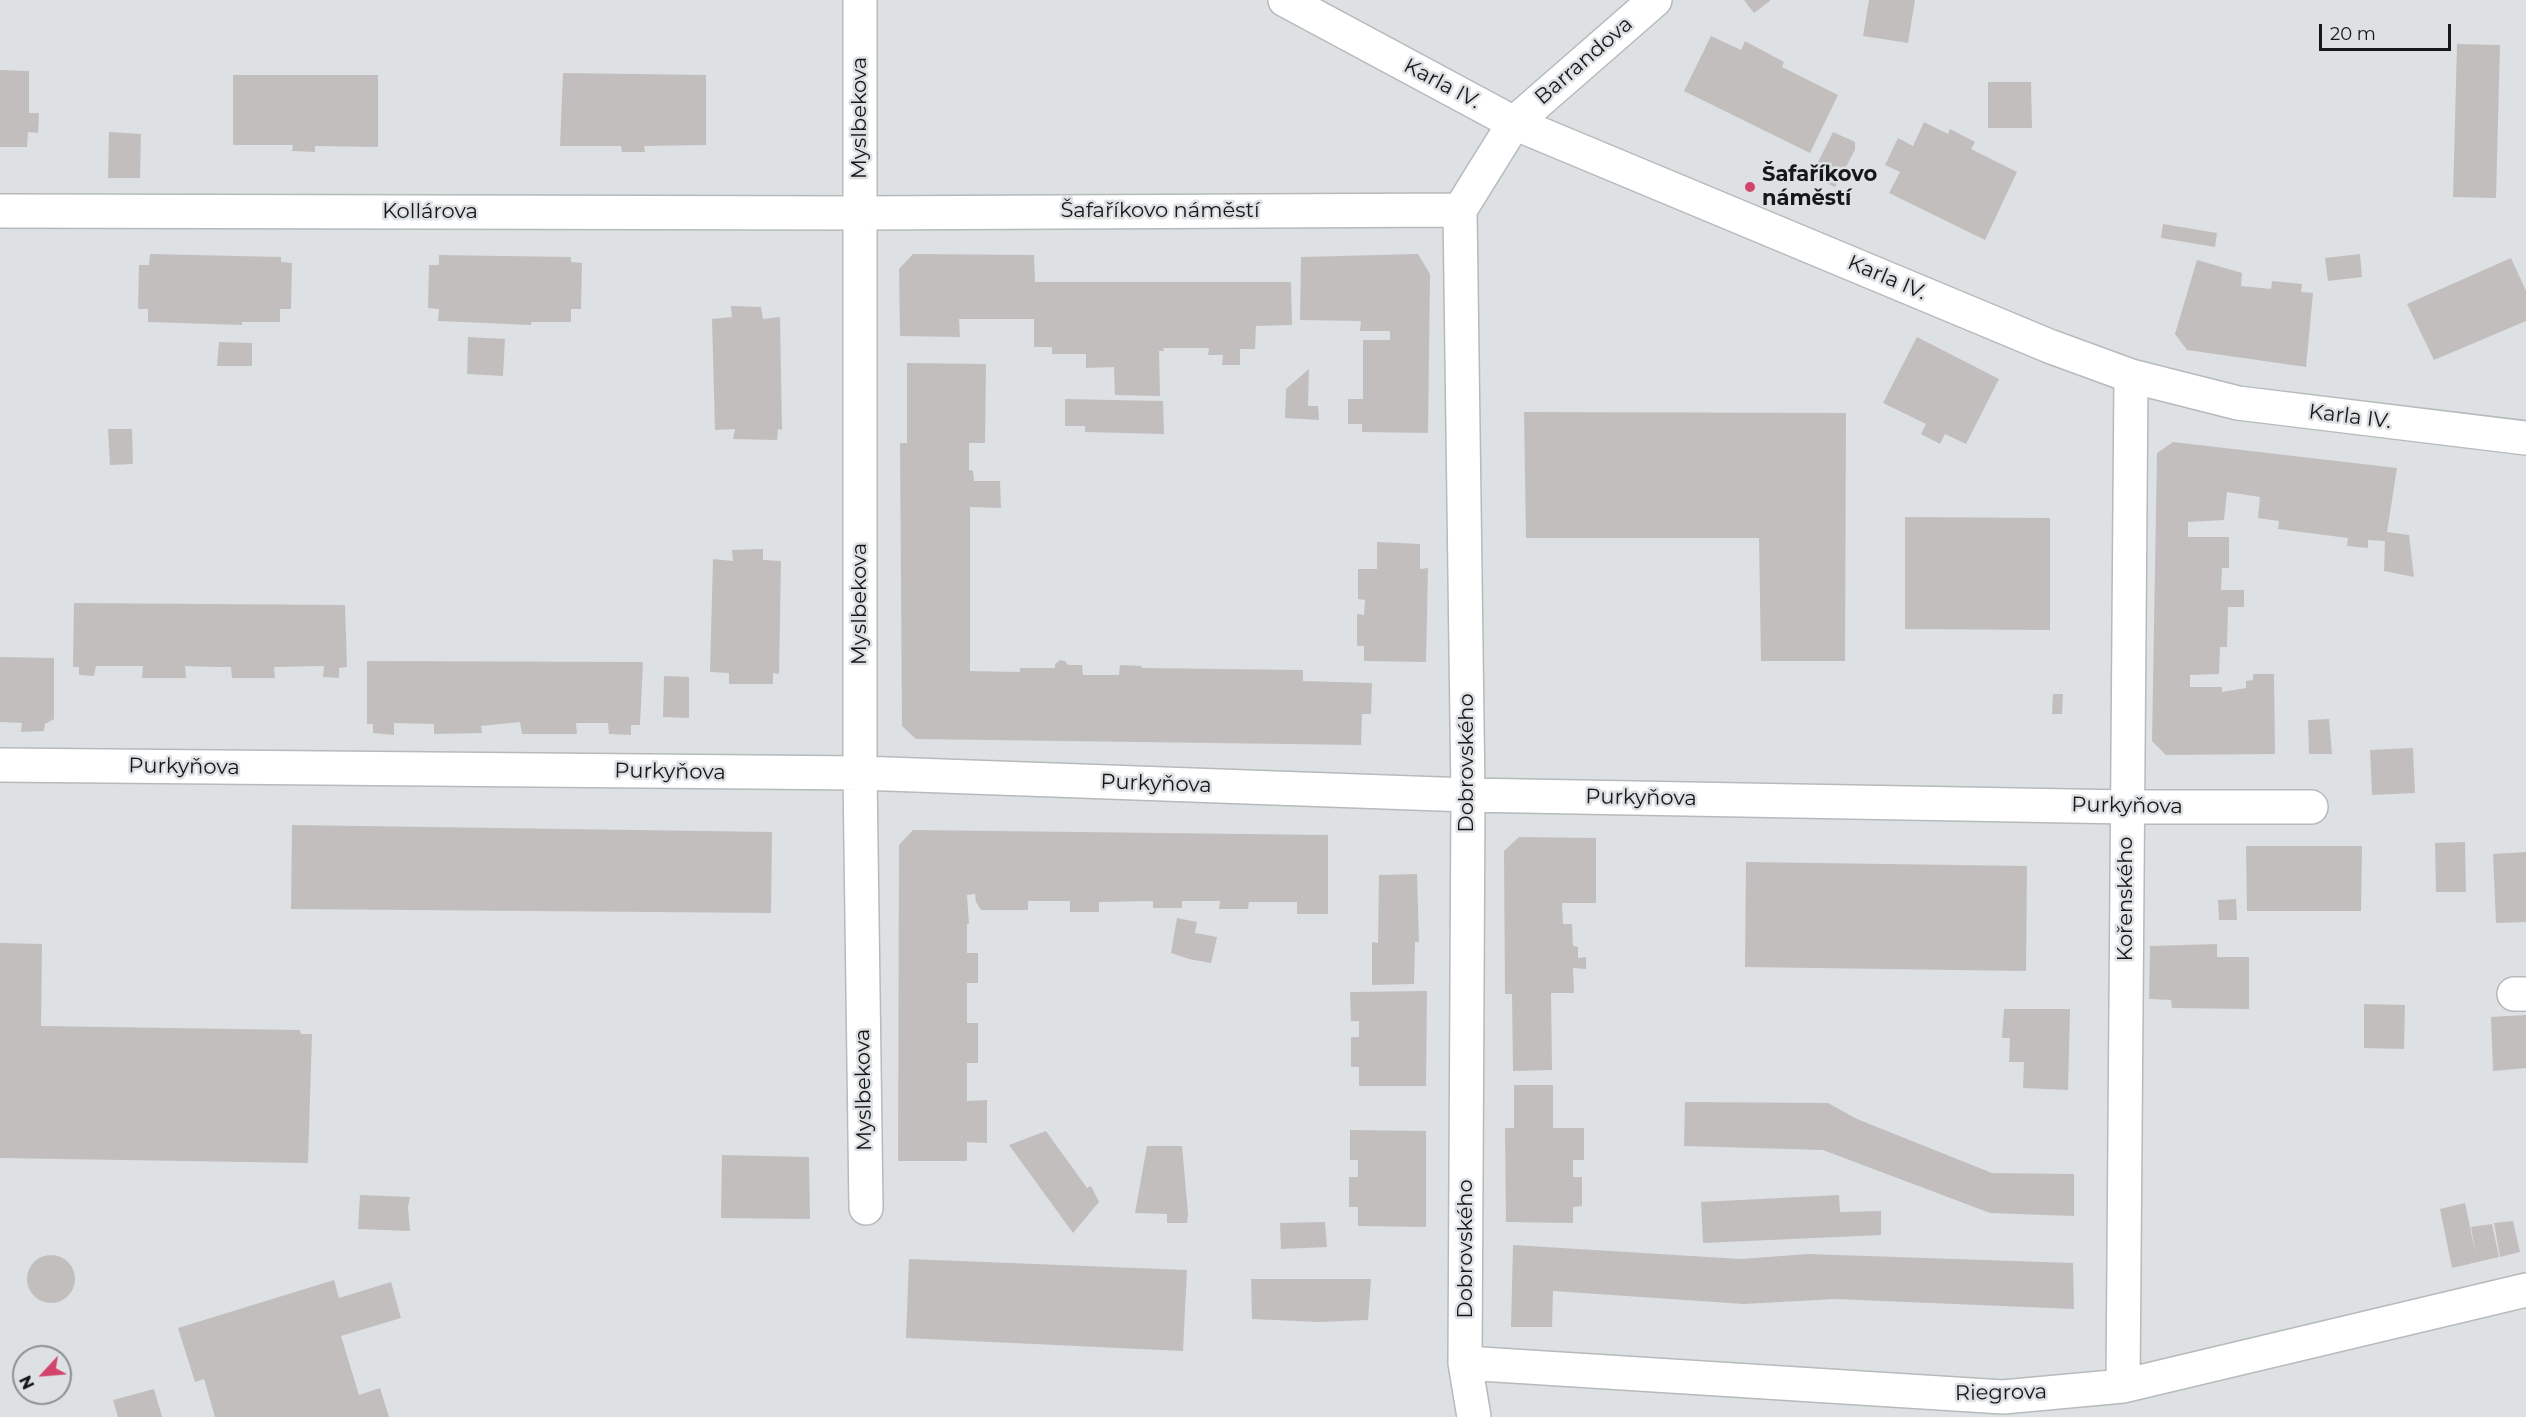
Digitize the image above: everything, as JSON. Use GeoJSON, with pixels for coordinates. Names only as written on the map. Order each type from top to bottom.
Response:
{"type":"FeatureCollection","features":[{"type":"Feature","properties":{"kind":"street","name":"Myslbekova"},"geometry":{"type":"LineString","coordinates":[[860,0],[860,774],[866,1208]]}},
{"type":"Feature","properties":{"kind":"street","name":"Karla IV."},"geometry":{"type":"LineString","coordinates":[[1286,0],[1514,123],[2049,346],[2131,376],[2238,403],[2526,438]]}},
{"type":"Feature","properties":{"kind":"street","name":"Barrandova"},"geometry":{"type":"LineString","coordinates":[[1514,123],[1655,0]]}},
{"type":"Feature","properties":{"kind":"street"},"geometry":{"type":"LineString","coordinates":[[1460,210],[1514,123]]}},
{"type":"Feature","properties":{"kind":"street","name":"Šafaříkovo náměstí"},"geometry":{"type":"LineString","coordinates":[[860,213],[1460,210]]}},
{"type":"Feature","properties":{"kind":"street","name":"Dobrovského"},"geometry":{"type":"LineString","coordinates":[[1460,210],[1468,795],[1465,1362],[1474,1417]]}},
{"type":"Feature","properties":{"kind":"street","name":"Kollárova"},"geometry":{"type":"LineString","coordinates":[[0,211],[860,213]]}},
{"type":"Feature","properties":{"kind":"street","name":"Kořenského"},"geometry":{"type":"LineString","coordinates":[[2123,1386],[2131,376]]}},
{"type":"Feature","properties":{"kind":"street","name":"Purkyňova"},"geometry":{"type":"LineString","coordinates":[[0,765],[860,774],[1468,795],[2126,807],[2311,807]]}},
{"type":"Feature","properties":{"kind":"street","name":"Riegrova"},"geometry":{"type":"LineString","coordinates":[[1465,1362],[2003,1397],[2123,1386],[2526,1290]]}},
{"type":"Feature","properties":{"kind":"building"},"geometry":{"type":"Polygon","coordinates":[[[1744,0],[1771,0],[1754,13],[1744,0]]]}},
{"type":"Feature","properties":{"kind":"building"},"geometry":{"type":"Polygon","coordinates":[[[1869,0],[1915,0],[1908,43],[1863,36],[1869,0]]]}},
{"type":"Feature","properties":{"kind":"building"},"geometry":{"type":"Polygon","coordinates":[[[1711,36],[1741,50],[1745,41],[1784,62],[1782,67],[1838,95],[1810,153],[1684,91],[1711,36]]]}},
{"type":"Feature","properties":{"kind":"building"},"geometry":{"type":"Polygon","coordinates":[[[2457,44],[2500,45],[2496,198],[2453,197],[2457,44]]]}},
{"type":"Feature","properties":{"kind":"building"},"geometry":{"type":"Polygon","coordinates":[[[0,70],[29,71],[29,113],[39,113],[38,133],[28,132],[27,147],[0,147],[0,70]]]}},
{"type":"Feature","properties":{"kind":"building"},"geometry":{"type":"Polygon","coordinates":[[[563,73],[706,75],[706,145],[644,146],[645,152],[622,152],[621,146],[560,146],[563,73]]]}},
{"type":"Feature","properties":{"kind":"building"},"geometry":{"type":"Polygon","coordinates":[[[233,75],[378,75],[378,147],[315,146],[315,152],[292,151],[293,145],[233,145],[233,75]]]}},
{"type":"Feature","properties":{"kind":"building"},"geometry":{"type":"Polygon","coordinates":[[[1988,82],[2031,82],[2032,128],[1988,128],[1988,82]]]}},
{"type":"Feature","properties":{"kind":"building"},"geometry":{"type":"Polygon","coordinates":[[[1924,122],[1948,134],[1950,129],[1975,142],[1971,149],[2017,172],[1985,240],[1889,193],[1900,172],[1885,165],[1898,138],[1913,146],[1924,122]]]}},
{"type":"Feature","properties":{"kind":"building"},"geometry":{"type":"Polygon","coordinates":[[[109,132],[141,134],[140,178],[108,178],[109,132]]]}},
{"type":"Feature","properties":{"kind":"building"},"geometry":{"type":"Polygon","coordinates":[[[1833,132],[1855,142],[1855,150],[1835,187],[1811,176],[1833,132]]]}},
{"type":"Feature","properties":{"kind":"building"},"geometry":{"type":"Polygon","coordinates":[[[2163,224],[2217,233],[2215,247],[2161,238],[2163,224]]]}},
{"type":"Feature","properties":{"kind":"building"},"geometry":{"type":"Polygon","coordinates":[[[150,254],[281,257],[281,262],[292,263],[291,309],[280,309],[280,322],[242,322],[242,325],[148,322],[148,309],[138,309],[139,265],[149,265],[150,254]]]}},
{"type":"Feature","properties":{"kind":"building"},"geometry":{"type":"Polygon","coordinates":[[[913,254],[1034,255],[1035,282],[1291,282],[1292,325],[1256,326],[1255,349],[1240,349],[1240,365],[1222,365],[1223,355],[1208,355],[1209,348],[1163,348],[1164,351],[1159,351],[1160,396],[1115,395],[1114,367],[1086,368],[1086,354],[1052,354],[1052,347],[1034,347],[1034,319],[959,319],[960,337],[900,336],[899,269],[913,254]]]}},
{"type":"Feature","properties":{"kind":"building"},"geometry":{"type":"Polygon","coordinates":[[[1418,254],[1430,274],[1428,433],[1362,432],[1362,424],[1348,424],[1348,399],[1363,399],[1363,340],[1390,340],[1390,331],[1360,331],[1361,321],[1300,320],[1301,257],[1418,254]]]}},
{"type":"Feature","properties":{"kind":"building"},"geometry":{"type":"Polygon","coordinates":[[[2360,254],[2362,277],[2328,281],[2325,258],[2360,254]]]}},
{"type":"Feature","properties":{"kind":"building"},"geometry":{"type":"Polygon","coordinates":[[[439,255],[571,257],[571,262],[582,263],[581,309],[571,309],[571,322],[531,322],[531,325],[438,321],[439,309],[428,308],[429,265],[439,265],[439,255]]]}},
{"type":"Feature","properties":{"kind":"building"},"geometry":{"type":"Polygon","coordinates":[[[2511,258],[2526,291],[2526,321],[2434,360],[2407,304],[2511,258]]]}},
{"type":"Feature","properties":{"kind":"building"},"geometry":{"type":"Polygon","coordinates":[[[2197,260],[2242,273],[2241,286],[2271,289],[2272,281],[2302,284],[2301,292],[2313,293],[2306,367],[2187,350],[2175,334],[2197,260]]]}},
{"type":"Feature","properties":{"kind":"building"},"geometry":{"type":"Polygon","coordinates":[[[731,306],[761,307],[763,319],[780,317],[782,430],[778,429],[777,440],[733,439],[735,429],[715,430],[712,319],[732,317],[731,306]]]}},
{"type":"Feature","properties":{"kind":"building"},"geometry":{"type":"Polygon","coordinates":[[[468,337],[505,339],[503,376],[467,374],[468,337]]]}},
{"type":"Feature","properties":{"kind":"building"},"geometry":{"type":"Polygon","coordinates":[[[1917,337],[1999,379],[1966,444],[1945,434],[1940,444],[1921,434],[1926,424],[1883,403],[1917,337]]]}},
{"type":"Feature","properties":{"kind":"building"},"geometry":{"type":"Polygon","coordinates":[[[219,342],[252,343],[252,366],[217,366],[219,342]]]}},
{"type":"Feature","properties":{"kind":"building"},"geometry":{"type":"Polygon","coordinates":[[[907,363],[986,364],[985,443],[969,443],[969,470],[973,471],[974,481],[1000,481],[1001,508],[970,507],[970,671],[1020,672],[1020,668],[1055,668],[1055,664],[1060,660],[1065,661],[1068,665],[1082,665],[1083,675],[1119,675],[1120,665],[1142,666],[1141,668],[1303,670],[1303,681],[1372,683],[1371,714],[1362,714],[1361,745],[916,739],[902,726],[900,443],[907,443],[907,363]]]}},
{"type":"Feature","properties":{"kind":"building"},"geometry":{"type":"Polygon","coordinates":[[[1309,369],[1308,406],[1318,406],[1319,420],[1285,418],[1286,389],[1309,369]]]}},
{"type":"Feature","properties":{"kind":"building"},"geometry":{"type":"Polygon","coordinates":[[[1065,399],[1163,401],[1164,434],[1085,432],[1085,426],[1065,426],[1065,399]]]}},
{"type":"Feature","properties":{"kind":"building"},"geometry":{"type":"Polygon","coordinates":[[[1524,412],[1846,413],[1845,661],[1761,661],[1759,538],[1526,538],[1524,412]]]}},
{"type":"Feature","properties":{"kind":"building"},"geometry":{"type":"Polygon","coordinates":[[[108,429],[132,429],[133,464],[110,465],[108,429]]]}},
{"type":"Feature","properties":{"kind":"building"},"geometry":{"type":"Polygon","coordinates":[[[2173,442],[2397,468],[2387,532],[2409,535],[2414,577],[2384,571],[2385,541],[2368,540],[2368,548],[2347,546],[2348,538],[2278,529],[2279,521],[2258,518],[2260,497],[2227,492],[2224,520],[2188,522],[2188,537],[2229,537],[2229,568],[2222,568],[2221,590],[2244,590],[2244,607],[2228,607],[2227,647],[2220,647],[2219,674],[2190,675],[2190,687],[2222,687],[2222,692],[2246,688],[2246,681],[2253,680],[2253,674],[2274,674],[2275,754],[2166,755],[2152,741],[2157,453],[2173,442]]]}},
{"type":"Feature","properties":{"kind":"building"},"geometry":{"type":"Polygon","coordinates":[[[1905,517],[2050,518],[2050,630],[1905,629],[1905,517]]]}},
{"type":"Feature","properties":{"kind":"building"},"geometry":{"type":"Polygon","coordinates":[[[1377,542],[1420,544],[1420,569],[1428,568],[1426,662],[1364,661],[1364,646],[1357,646],[1357,614],[1364,615],[1365,600],[1358,599],[1358,569],[1377,569],[1377,542]]]}},
{"type":"Feature","properties":{"kind":"building"},"geometry":{"type":"Polygon","coordinates":[[[763,549],[763,560],[781,561],[779,674],[773,673],[773,684],[729,684],[729,673],[710,672],[713,559],[733,561],[732,550],[763,549]]]}},
{"type":"Feature","properties":{"kind":"building"},"geometry":{"type":"Polygon","coordinates":[[[74,603],[345,605],[347,667],[339,668],[339,678],[323,677],[324,666],[274,667],[275,678],[232,678],[231,667],[185,666],[186,678],[142,678],[143,666],[96,666],[94,676],[79,675],[79,667],[73,667],[74,603]]]}},
{"type":"Feature","properties":{"kind":"building"},"geometry":{"type":"Polygon","coordinates":[[[0,657],[54,658],[54,719],[45,724],[44,731],[21,732],[22,723],[0,722],[0,657]]]}},
{"type":"Feature","properties":{"kind":"building"},"geometry":{"type":"Polygon","coordinates":[[[367,661],[643,662],[640,725],[631,725],[631,735],[609,734],[608,723],[576,723],[577,734],[522,734],[520,722],[481,726],[482,733],[434,734],[434,724],[394,723],[394,735],[373,733],[373,724],[367,724],[367,661]]]}},
{"type":"Feature","properties":{"kind":"building"},"geometry":{"type":"Polygon","coordinates":[[[664,676],[689,677],[689,718],[663,717],[664,676]]]}},
{"type":"Feature","properties":{"kind":"building"},"geometry":{"type":"Polygon","coordinates":[[[2053,694],[2063,694],[2062,714],[2052,714],[2053,694]]]}},
{"type":"Feature","properties":{"kind":"building"},"geometry":{"type":"Polygon","coordinates":[[[2329,719],[2332,754],[2309,754],[2308,720],[2329,719]]]}},
{"type":"Feature","properties":{"kind":"building"},"geometry":{"type":"Polygon","coordinates":[[[2413,748],[2415,793],[2372,795],[2370,750],[2413,748]]]}},
{"type":"Feature","properties":{"kind":"building"},"geometry":{"type":"Polygon","coordinates":[[[292,825],[772,832],[771,913],[291,909],[292,825]]]}},
{"type":"Feature","properties":{"kind":"building"},"geometry":{"type":"Polygon","coordinates":[[[913,830],[1328,835],[1328,914],[1297,914],[1297,902],[1249,902],[1248,909],[1219,909],[1220,901],[1182,901],[1182,908],[1153,908],[1153,901],[1099,902],[1099,912],[1070,912],[1070,901],[1028,901],[1028,910],[981,910],[976,902],[975,894],[967,895],[969,924],[967,924],[967,953],[978,953],[978,983],[967,983],[967,1023],[978,1023],[978,1063],[967,1063],[967,1101],[987,1100],[987,1143],[967,1142],[967,1161],[898,1161],[899,845],[913,830]]]}},
{"type":"Feature","properties":{"kind":"building"},"geometry":{"type":"Polygon","coordinates":[[[1519,837],[1596,838],[1596,903],[1562,903],[1563,924],[1572,924],[1573,946],[1578,947],[1578,958],[1586,957],[1586,969],[1573,968],[1574,993],[1551,993],[1552,1070],[1513,1071],[1512,994],[1505,994],[1504,851],[1519,837]]]}},
{"type":"Feature","properties":{"kind":"building"},"geometry":{"type":"Polygon","coordinates":[[[2465,842],[2466,892],[2436,892],[2435,843],[2465,842]]]}},
{"type":"Feature","properties":{"kind":"building"},"geometry":{"type":"Polygon","coordinates":[[[2246,846],[2362,846],[2361,911],[2247,911],[2246,846]]]}},
{"type":"Feature","properties":{"kind":"building"},"geometry":{"type":"Polygon","coordinates":[[[2526,852],[2526,922],[2496,923],[2493,854],[2526,852]]]}},
{"type":"Feature","properties":{"kind":"building"},"geometry":{"type":"Polygon","coordinates":[[[1746,862],[2027,866],[2026,971],[1745,967],[1746,862]]]}},
{"type":"Feature","properties":{"kind":"building"},"geometry":{"type":"Polygon","coordinates":[[[1417,874],[1419,942],[1415,942],[1414,984],[1372,985],[1372,942],[1378,943],[1379,875],[1417,874]]]}},
{"type":"Feature","properties":{"kind":"building"},"geometry":{"type":"Polygon","coordinates":[[[2236,899],[2237,920],[2219,920],[2218,900],[2236,899]]]}},
{"type":"Feature","properties":{"kind":"building"},"geometry":{"type":"Polygon","coordinates":[[[1177,918],[1197,922],[1195,933],[1217,937],[1211,963],[1171,953],[1177,918]]]}},
{"type":"Feature","properties":{"kind":"building"},"geometry":{"type":"Polygon","coordinates":[[[0,943],[42,944],[41,1026],[300,1030],[301,1034],[312,1034],[308,1163],[0,1158],[0,943]]]}},
{"type":"Feature","properties":{"kind":"building"},"geometry":{"type":"Polygon","coordinates":[[[2217,944],[2217,957],[2249,957],[2249,1009],[2172,1008],[2171,1000],[2149,999],[2150,946],[2217,944]]]}},
{"type":"Feature","properties":{"kind":"building"},"geometry":{"type":"Polygon","coordinates":[[[1427,991],[1426,1086],[1359,1086],[1359,1067],[1351,1067],[1351,1037],[1359,1037],[1359,1021],[1351,1021],[1350,992],[1427,991]]]}},
{"type":"Feature","properties":{"kind":"building"},"geometry":{"type":"Polygon","coordinates":[[[2364,1004],[2405,1005],[2404,1049],[2364,1048],[2364,1004]]]}},
{"type":"Feature","properties":{"kind":"building"},"geometry":{"type":"Polygon","coordinates":[[[2004,1009],[2070,1009],[2068,1090],[2023,1088],[2024,1062],[2009,1062],[2010,1038],[2002,1038],[2004,1009]]]}},
{"type":"Feature","properties":{"kind":"building"},"geometry":{"type":"Polygon","coordinates":[[[2526,1015],[2526,1068],[2493,1071],[2491,1017],[2526,1015]]]}},
{"type":"Feature","properties":{"kind":"building"},"geometry":{"type":"Polygon","coordinates":[[[1514,1085],[1553,1085],[1553,1128],[1584,1128],[1584,1160],[1573,1160],[1573,1177],[1582,1177],[1582,1206],[1573,1207],[1573,1223],[1506,1222],[1505,1128],[1514,1128],[1514,1085]]]}},
{"type":"Feature","properties":{"kind":"building"},"geometry":{"type":"Polygon","coordinates":[[[1685,1102],[1828,1103],[1857,1119],[1992,1173],[2074,1174],[2074,1216],[1990,1213],[1823,1150],[1684,1146],[1685,1102]]]}},
{"type":"Feature","properties":{"kind":"building"},"geometry":{"type":"Polygon","coordinates":[[[1350,1130],[1426,1131],[1426,1227],[1358,1226],[1358,1207],[1349,1207],[1349,1177],[1358,1177],[1358,1160],[1350,1160],[1350,1130]]]}},
{"type":"Feature","properties":{"kind":"building"},"geometry":{"type":"Polygon","coordinates":[[[1046,1131],[1087,1188],[1091,1186],[1099,1202],[1073,1233],[1009,1145],[1046,1131]]]}},
{"type":"Feature","properties":{"kind":"building"},"geometry":{"type":"Polygon","coordinates":[[[1147,1146],[1182,1146],[1187,1223],[1167,1223],[1167,1214],[1135,1213],[1147,1146]]]}},
{"type":"Feature","properties":{"kind":"building"},"geometry":{"type":"Polygon","coordinates":[[[722,1155],[809,1157],[810,1219],[721,1218],[722,1155]]]}},
{"type":"Feature","properties":{"kind":"building"},"geometry":{"type":"Polygon","coordinates":[[[360,1195],[410,1197],[408,1207],[410,1231],[358,1229],[360,1195]]]}},
{"type":"Feature","properties":{"kind":"building"},"geometry":{"type":"Polygon","coordinates":[[[1839,1195],[1840,1212],[1881,1211],[1881,1235],[1703,1243],[1701,1202],[1839,1195]]]}},
{"type":"Feature","properties":{"kind":"building"},"geometry":{"type":"Polygon","coordinates":[[[2465,1203],[2476,1256],[2471,1227],[2492,1224],[2499,1257],[2452,1268],[2440,1209],[2465,1203]]]}},
{"type":"Feature","properties":{"kind":"building"},"geometry":{"type":"Polygon","coordinates":[[[2513,1221],[2520,1252],[2500,1257],[2494,1223],[2513,1221]]]}},
{"type":"Feature","properties":{"kind":"building"},"geometry":{"type":"Polygon","coordinates":[[[1325,1222],[1327,1247],[1281,1249],[1280,1223],[1325,1222]]]}},
{"type":"Feature","properties":{"kind":"building"},"geometry":{"type":"Polygon","coordinates":[[[1513,1245],[1740,1259],[1808,1254],[2073,1263],[2074,1309],[1835,1299],[1744,1304],[1553,1291],[1552,1327],[1511,1327],[1513,1245]]]}},
{"type":"Feature","properties":{"kind":"building"},"geometry":{"type":"Polygon","coordinates":[[[51,1255],[68,1262],[75,1279],[68,1296],[51,1303],[34,1296],[27,1279],[34,1262],[51,1255]]]}},
{"type":"Feature","properties":{"kind":"building"},"geometry":{"type":"Polygon","coordinates":[[[909,1259],[1187,1270],[1183,1351],[906,1338],[909,1259]]]}},
{"type":"Feature","properties":{"kind":"building"},"geometry":{"type":"Polygon","coordinates":[[[1251,1279],[1371,1279],[1368,1320],[1319,1322],[1252,1319],[1251,1279]]]}},
{"type":"Feature","properties":{"kind":"building"},"geometry":{"type":"Polygon","coordinates":[[[334,1280],[339,1298],[391,1282],[401,1318],[341,1336],[359,1395],[380,1388],[389,1417],[215,1417],[204,1379],[195,1382],[178,1328],[334,1280]]]}},
{"type":"Feature","properties":{"kind":"building"},"geometry":{"type":"Polygon","coordinates":[[[154,1389],[162,1417],[118,1417],[113,1400],[154,1389]]]}},
{"type":"Feature","properties":{"kind":"place","name":"Šafaříkovo náměstí"},"geometry":{"type":"Point","coordinates":[1750,187]}}]}
